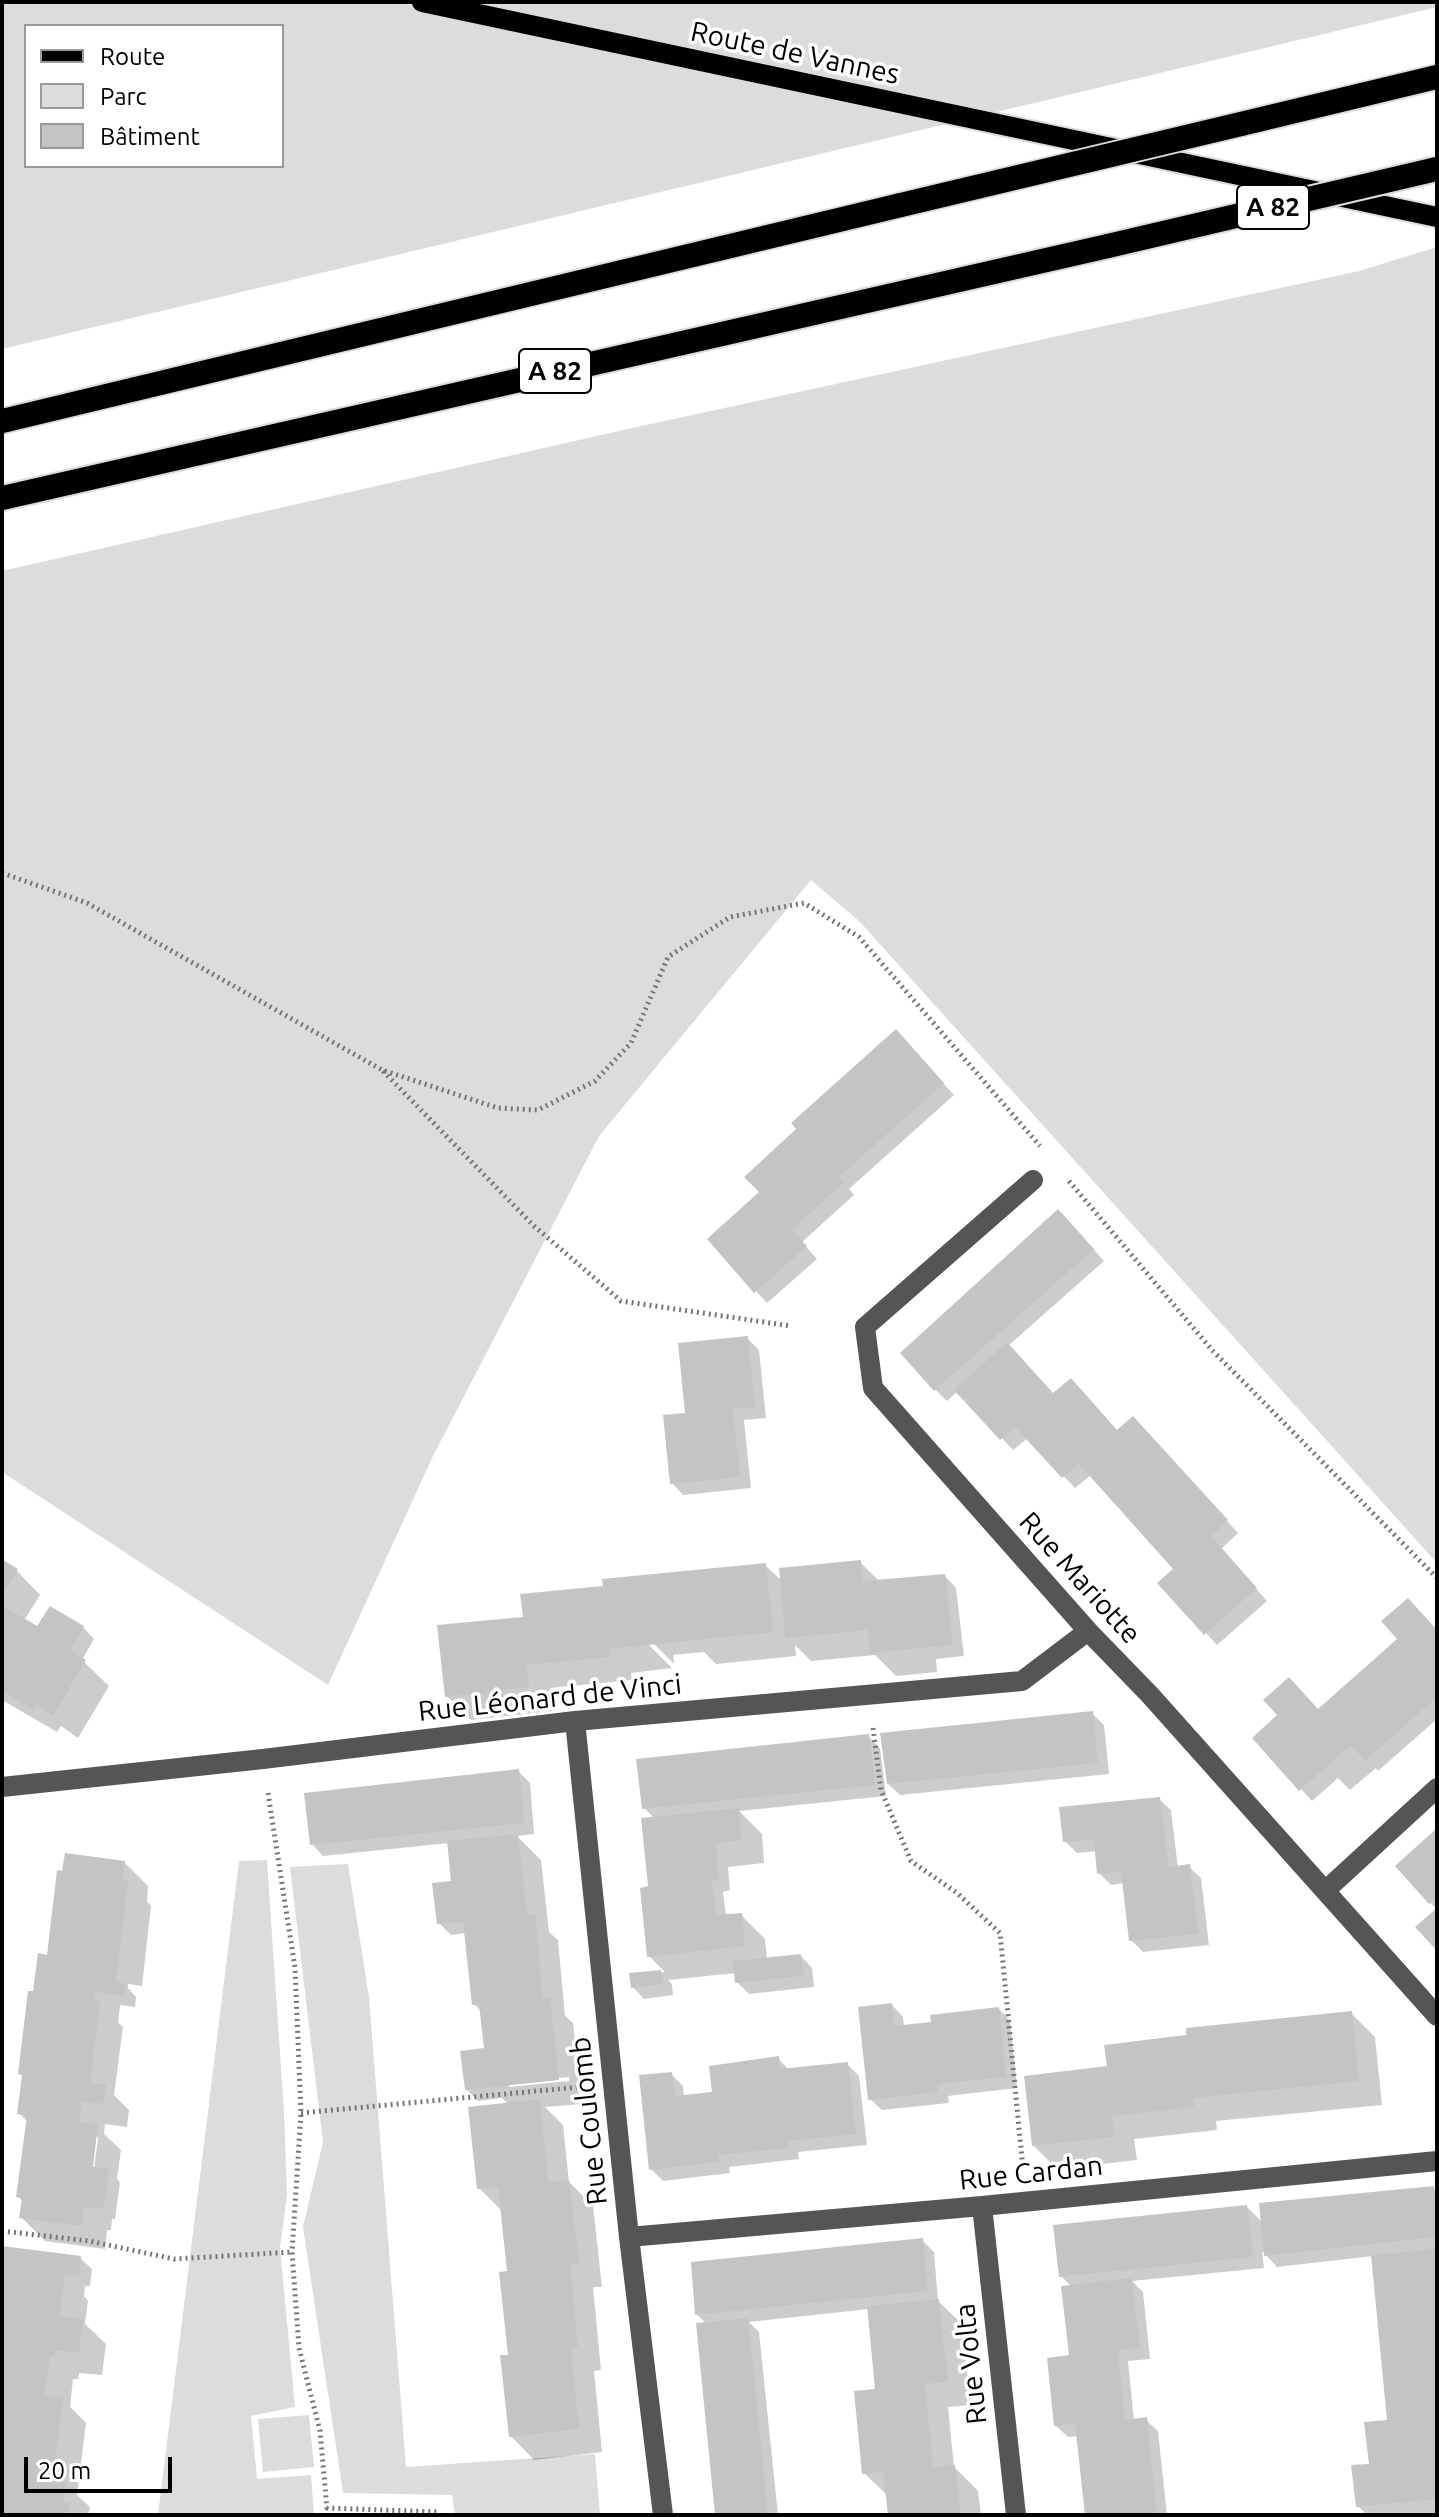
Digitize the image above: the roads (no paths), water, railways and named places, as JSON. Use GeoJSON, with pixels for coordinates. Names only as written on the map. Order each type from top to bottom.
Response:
{"type":"FeatureCollection","features":[{"type":"Feature","properties":{"kind":"highway"},"geometry":{"type":"LineString","coordinates":[[2,421],[1437,77]]}},
{"type":"Feature","properties":{"kind":"highway","name":"A 82"},"geometry":{"type":"LineString","coordinates":[[2,498],[1437,169]]}},
{"type":"Feature","properties":{"kind":"main road","name":"Route de Vannes"},"geometry":{"type":"LineString","coordinates":[[422,2],[1437,217]]}},
{"type":"Feature","properties":{"kind":"street","name":"Rue Mariotte"},"geometry":{"type":"LineString","coordinates":[[1033,1180],[865,1327],[873,1388],[1088,1631],[1150,1695],[1437,2016]]}},
{"type":"Feature","properties":{"kind":"street","name":"Rue Léonard de Vinci"},"geometry":{"type":"LineString","coordinates":[[2,1787],[575,1721],[1022,1681],[1088,1631]]}},
{"type":"Feature","properties":{"kind":"street","name":"Rue Coulomb"},"geometry":{"type":"LineString","coordinates":[[575,1721],[629,2237],[663,2515]]}},
{"type":"Feature","properties":{"kind":"street"},"geometry":{"type":"LineString","coordinates":[[1326,1890],[1437,1788]]}},
{"type":"Feature","properties":{"kind":"street","name":"Rue Cardan"},"geometry":{"type":"LineString","coordinates":[[629,2237],[1437,2161]]}},
{"type":"Feature","properties":{"kind":"street","name":"Rue Volta"},"geometry":{"type":"LineString","coordinates":[[982,2206],[1016,2515]]}}]}
